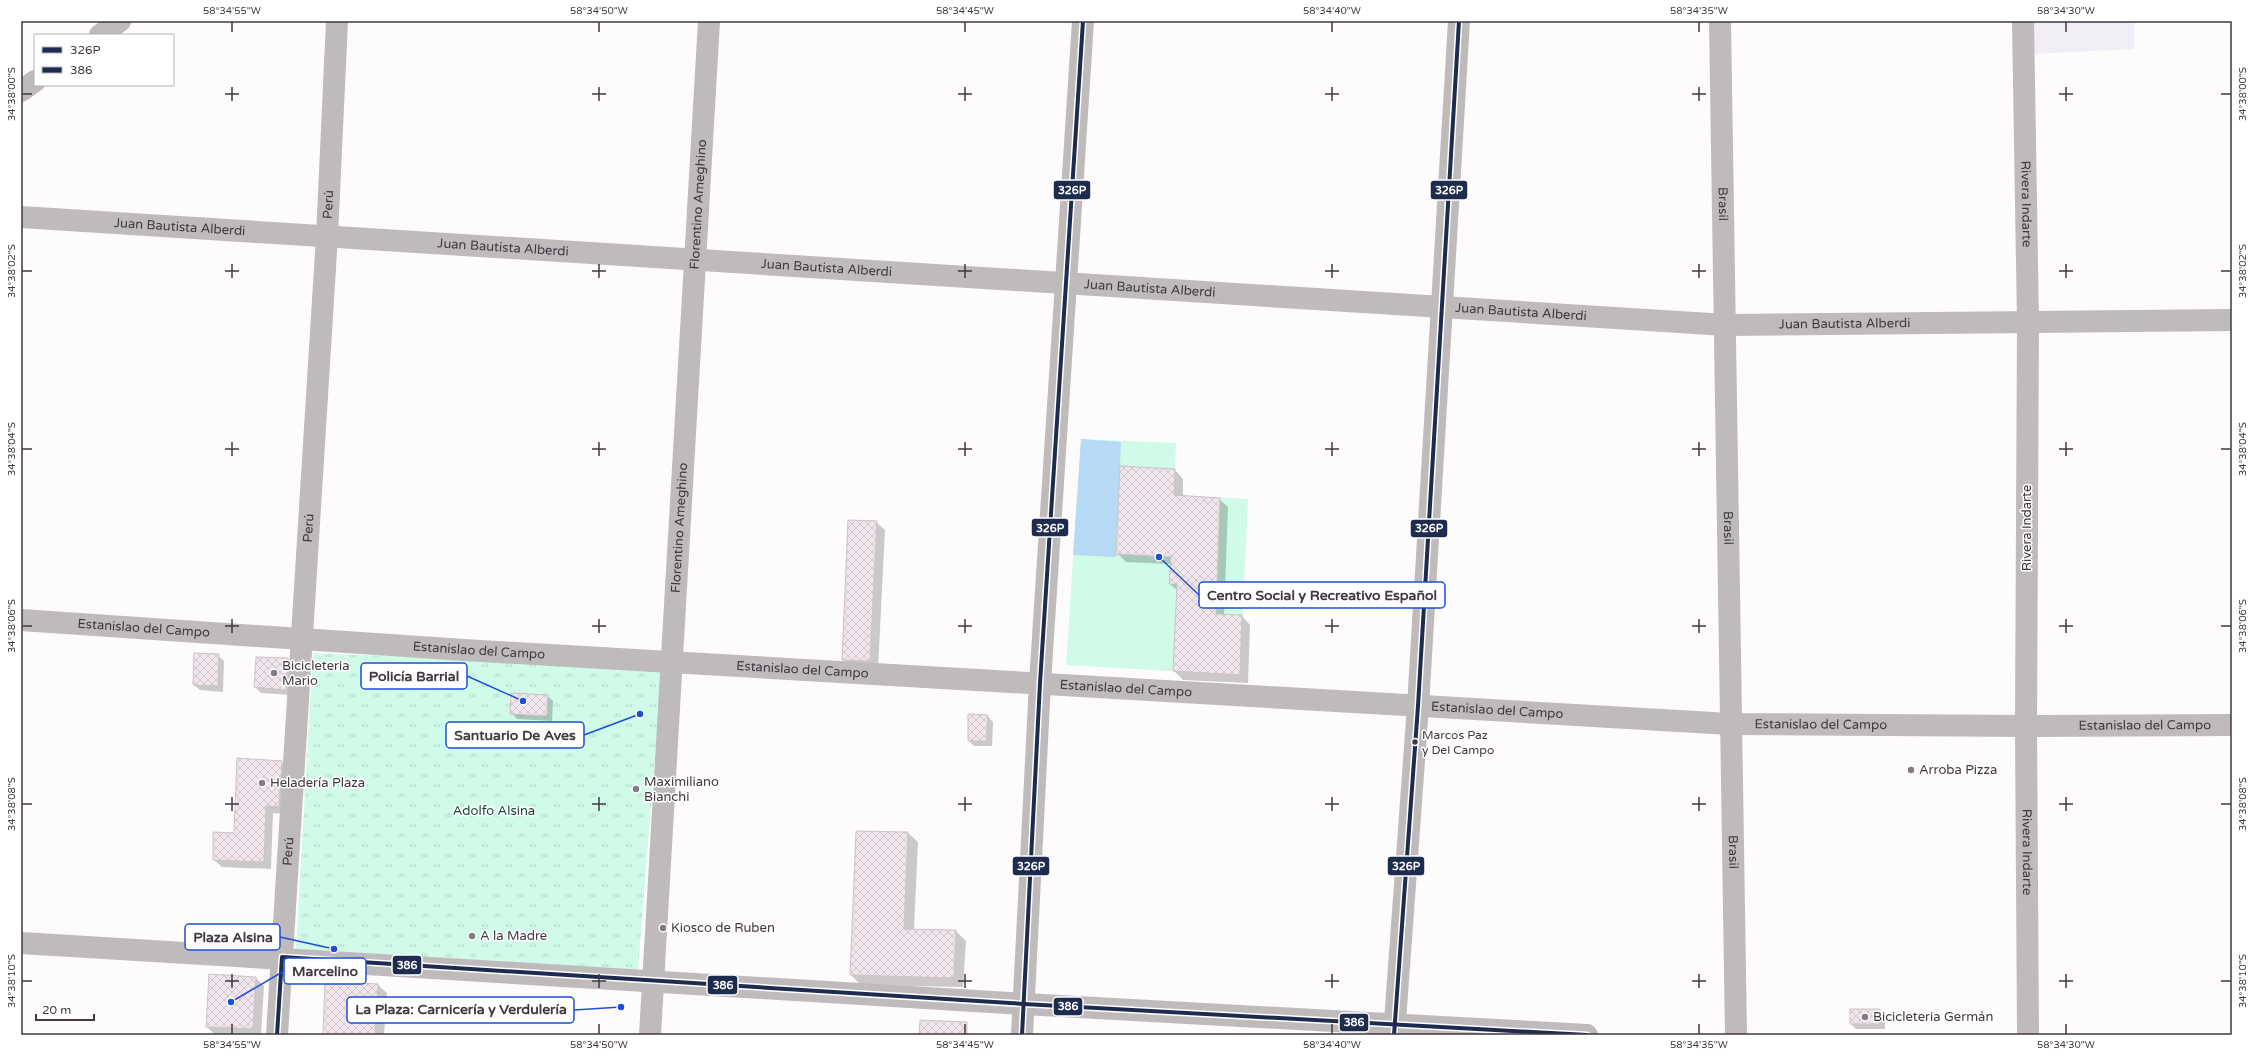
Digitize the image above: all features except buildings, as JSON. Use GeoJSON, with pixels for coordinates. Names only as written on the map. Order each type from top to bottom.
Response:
{"type":"FeatureCollection","features":[{"type":"Feature","properties":{"kind":"street"},"geometry":{"type":"LineString","coordinates":[[101,34],[120,21]]}},
{"type":"Feature","properties":{"kind":"street","name":"Perú"},"geometry":{"type":"LineString","coordinates":[[277,1035],[300,639],[328,236],[337,21]]}},
{"type":"Feature","properties":{"kind":"street","name":"Florentino Ameghino"},"geometry":{"type":"LineString","coordinates":[[650,1035],[709,21]]}},
{"type":"Feature","properties":{"kind":"street"},"geometry":{"type":"LineString","coordinates":[[1022,1035],[1040,683],[1068,283],[1083,21]]}},
{"type":"Feature","properties":{"kind":"street"},"geometry":{"type":"LineString","coordinates":[[1394,1030],[1418,706],[1459,21]]}},
{"type":"Feature","properties":{"kind":"street","name":"Brasil"},"geometry":{"type":"LineString","coordinates":[[1720,21],[1726,325],[1730,724],[1736,1035]]}},
{"type":"Feature","properties":{"kind":"street","name":"Rivera Indarte"},"geometry":{"type":"LineString","coordinates":[[2023,21],[2028,322],[2026,726],[2028,1035]]}},
{"type":"Feature","properties":{"kind":"street"},"geometry":{"type":"LineString","coordinates":[[21,91],[34,82]]}},
{"type":"Feature","properties":{"kind":"street","name":"Juan Bautista Alberdi"},"geometry":{"type":"LineString","coordinates":[[21,217],[1726,325],[2232,320]]}},
{"type":"Feature","properties":{"kind":"street","name":"Estanislao del Campo"},"geometry":{"type":"LineString","coordinates":[[21,620],[300,639],[1730,724],[2026,726],[2232,725]]}},
{"type":"Feature","properties":{"kind":"street"},"geometry":{"type":"LineString","coordinates":[[21,942],[1024,1004],[1394,1030],[1587,1035]]}},
{"type":"Feature","properties":{"kind":"shaded area"},"geometry":{"type":"Polygon","coordinates":[[[2030,21],[2134,21],[2134,49],[2031,54],[2030,21]]]}},
{"type":"Feature","properties":{"kind":"green space"},"geometry":{"type":"Polygon","coordinates":[[[1081,439],[1176,443],[1174,495],[1248,499],[1240,675],[1066,665],[1081,439]]]}},
{"type":"Feature","properties":{"kind":"green space","name":"Adolfo Alsina"},"geometry":{"type":"Polygon","coordinates":[[[313,653],[662,667],[638,970],[296,949],[313,653]]]}},
{"type":"Feature","properties":{"kind":"water"},"geometry":{"type":"Polygon","coordinates":[[[1081,439],[1121,442],[1116,557],[1073,555],[1081,439]]]}},
{"type":"Feature","properties":{"kind":"transit line","name":"326P"},"geometry":{"type":"LineString","coordinates":[[1022,1035],[1040,683],[1083,21]]}},
{"type":"Feature","properties":{"kind":"transit line","name":"326P"},"geometry":{"type":"LineString","coordinates":[[1394,1035],[1418,706],[1459,21]]}},
{"type":"Feature","properties":{"kind":"transit line","name":"386"},"geometry":{"type":"LineString","coordinates":[[277,1035],[282,957],[1024,1004],[1587,1035]]}},
{"type":"Feature","properties":{"kind":"place","name":"Centro Social y Recreativo Español"},"geometry":{"type":"Point","coordinates":[1159,557]}},
{"type":"Feature","properties":{"kind":"place","name":"Bicicleteria Mario"},"geometry":{"type":"Point","coordinates":[274,673]}},
{"type":"Feature","properties":{"kind":"place","name":"Policía Barrial"},"geometry":{"type":"Point","coordinates":[523,701]}},
{"type":"Feature","properties":{"kind":"place","name":"Santuario De Aves"},"geometry":{"type":"Point","coordinates":[640,714]}},
{"type":"Feature","properties":{"kind":"place","name":"Marcos Paz y Del Campo"},"geometry":{"type":"Point","coordinates":[1415,742]}},
{"type":"Feature","properties":{"kind":"place","name":"Arroba Pizza"},"geometry":{"type":"Point","coordinates":[1911,770]}},
{"type":"Feature","properties":{"kind":"place","name":"Heladería Plaza"},"geometry":{"type":"Point","coordinates":[262,783]}},
{"type":"Feature","properties":{"kind":"place","name":"Maximiliano Bianchi"},"geometry":{"type":"Point","coordinates":[636,789]}},
{"type":"Feature","properties":{"kind":"place","name":"Kiosco de Ruben"},"geometry":{"type":"Point","coordinates":[663,928]}},
{"type":"Feature","properties":{"kind":"place","name":"A la Madre"},"geometry":{"type":"Point","coordinates":[472,936]}},
{"type":"Feature","properties":{"kind":"place","name":"Plaza Alsina"},"geometry":{"type":"Point","coordinates":[334,949]}},
{"type":"Feature","properties":{"kind":"place","name":"Marcelino"},"geometry":{"type":"Point","coordinates":[231,1002]}},
{"type":"Feature","properties":{"kind":"place","name":"La Plaza: Carnicería y Verdulería"},"geometry":{"type":"Point","coordinates":[621,1007]}},
{"type":"Feature","properties":{"kind":"place","name":"Bicicleteria Germán"},"geometry":{"type":"Point","coordinates":[1865,1017]}}]}
